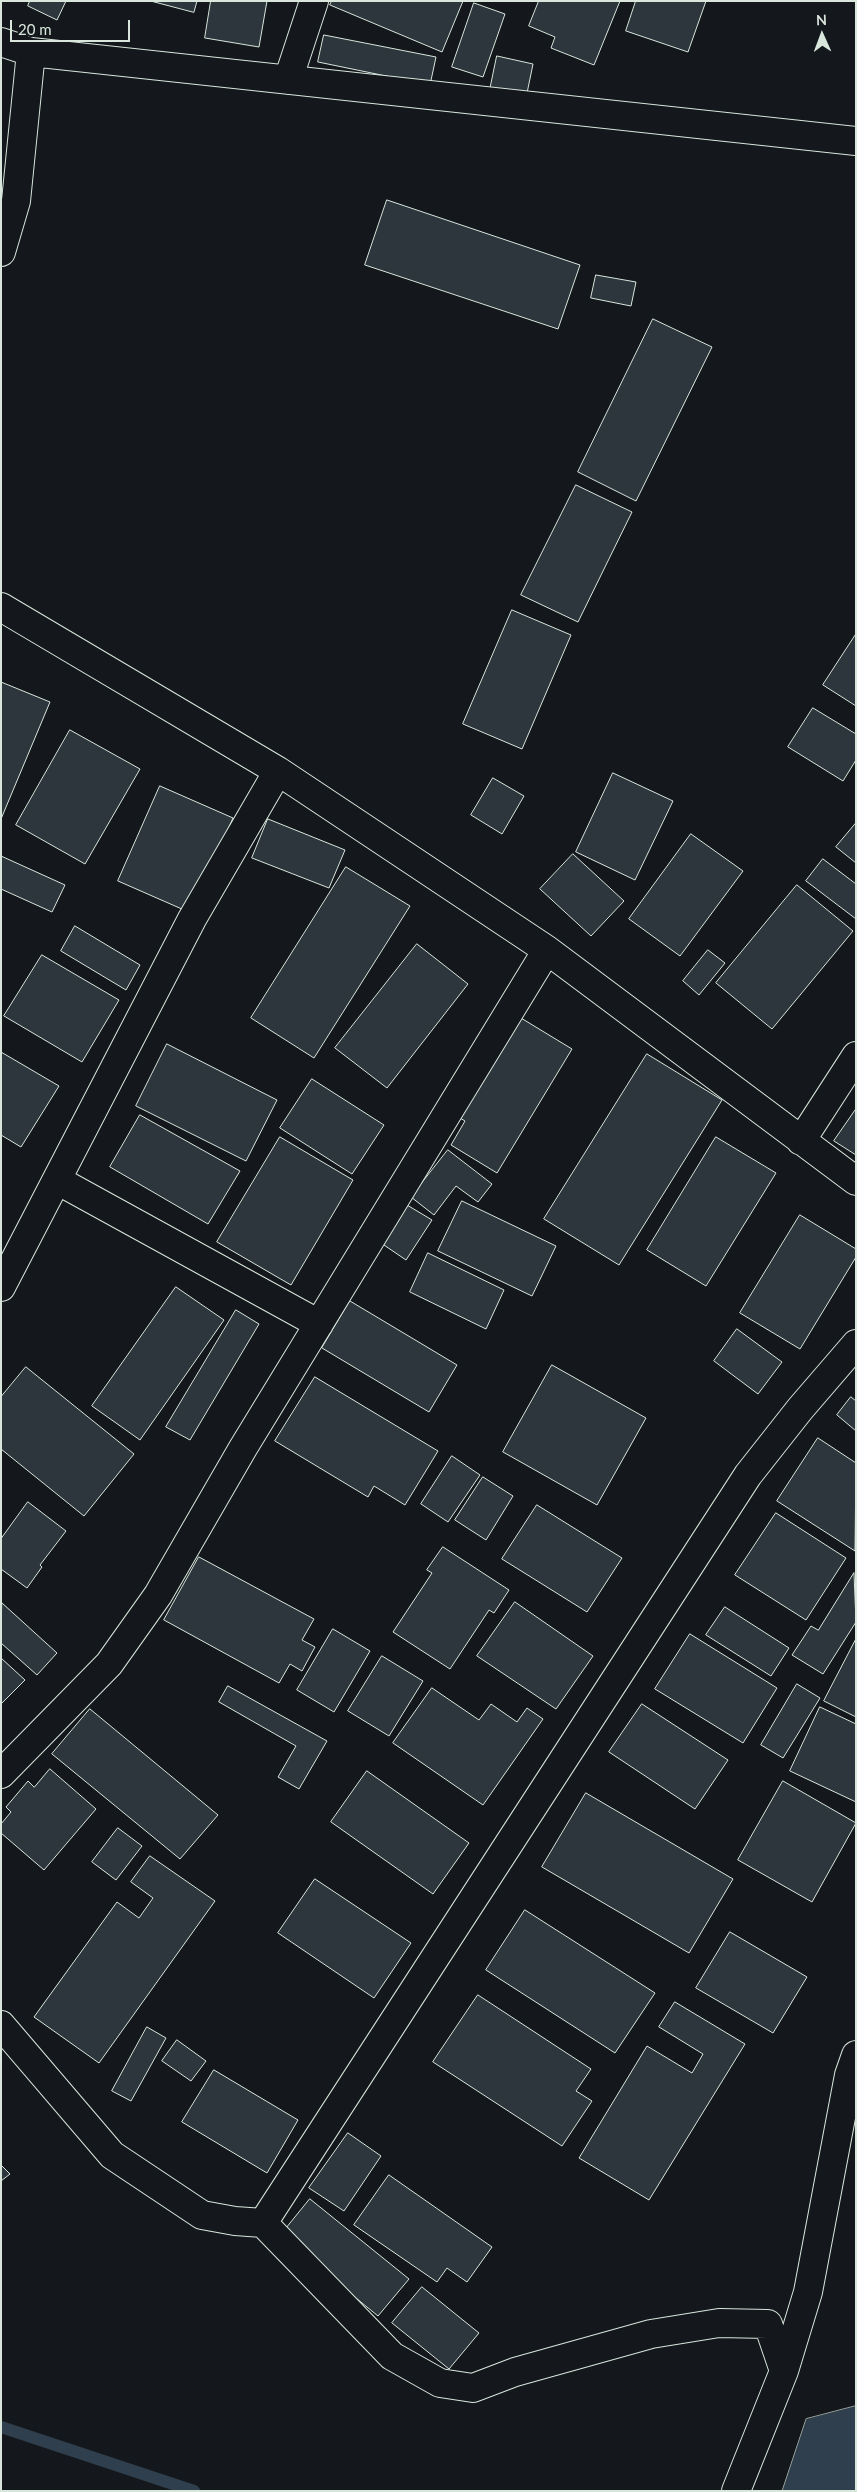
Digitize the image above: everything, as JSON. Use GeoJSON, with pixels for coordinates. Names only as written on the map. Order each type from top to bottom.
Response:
{"type":"FeatureCollection","features":[{"type":"Feature","properties":{"kind":"street"},"geometry":{"type":"LineString","coordinates":[[288,80],[314,1]]}},
{"type":"Feature","properties":{"kind":"street"},"geometry":{"type":"LineString","coordinates":[[1,42],[31,52],[856,141]]}},
{"type":"Feature","properties":{"kind":"street"},"geometry":{"type":"LineString","coordinates":[[1,252],[16,201],[31,52]]}},
{"type":"Feature","properties":{"kind":"street"},"geometry":{"type":"LineString","coordinates":[[1,607],[278,770],[547,950],[856,1181]]}},
{"type":"Feature","properties":{"kind":"street"},"geometry":{"type":"LineString","coordinates":[[1,1286],[192,919],[278,770]]}},
{"type":"Feature","properties":{"kind":"street"},"geometry":{"type":"LineString","coordinates":[[1,1774],[109,1664],[153,1603],[319,1324],[547,950]]}},
{"type":"Feature","properties":{"kind":"street"},"geometry":{"type":"LineString","coordinates":[[802,1141],[856,1056]]}},
{"type":"Feature","properties":{"kind":"street"},"geometry":{"type":"LineString","coordinates":[[57,1180],[319,1324]]}},
{"type":"Feature","properties":{"kind":"street"},"geometry":{"type":"LineString","coordinates":[[263,2223],[748,1475],[800,1408],[856,1344]]}},
{"type":"Feature","properties":{"kind":"street"},"geometry":{"type":"LineString","coordinates":[[1,2026],[112,2155],[202,2215],[235,2221],[263,2223],[392,2356],[440,2383],[473,2388],[515,2372],[651,2334],[720,2323],[768,2324],[784,2371]]}},
{"type":"Feature","properties":{"kind":"street"},"geometry":{"type":"LineString","coordinates":[[736,2491],[784,2371],[808,2292],[849,2075],[856,2055]]}},
{"type":"Feature","properties":{"kind":"water"},"geometry":{"type":"Polygon","coordinates":[[[856,2406],[856,2491],[782,2491],[806,2419],[856,2406]]]}},
{"type":"Feature","properties":{"kind":"building"},"geometry":{"type":"Polygon","coordinates":[[[30,1],[66,1],[57,20],[28,6],[30,1]]]}},
{"type":"Feature","properties":{"kind":"building"},"geometry":{"type":"Polygon","coordinates":[[[151,1],[197,1],[194,12],[151,1]]]}},
{"type":"Feature","properties":{"kind":"building"},"geometry":{"type":"Polygon","coordinates":[[[211,1],[267,1],[259,47],[205,38],[211,1]]]}},
{"type":"Feature","properties":{"kind":"building"},"geometry":{"type":"Polygon","coordinates":[[[332,1],[463,1],[442,52],[330,5],[332,1]]]}},
{"type":"Feature","properties":{"kind":"building"},"geometry":{"type":"Polygon","coordinates":[[[539,1],[620,1],[594,65],[551,48],[555,37],[529,26],[539,1]]]}},
{"type":"Feature","properties":{"kind":"building"},"geometry":{"type":"Polygon","coordinates":[[[636,1],[706,1],[688,52],[626,31],[636,1]]]}},
{"type":"Feature","properties":{"kind":"building"},"geometry":{"type":"Polygon","coordinates":[[[474,3],[505,14],[483,77],[452,67],[474,3]]]}},
{"type":"Feature","properties":{"kind":"building"},"geometry":{"type":"Polygon","coordinates":[[[324,35],[436,57],[430,85],[318,62],[324,35]]]}},
{"type":"Feature","properties":{"kind":"building"},"geometry":{"type":"Polygon","coordinates":[[[497,56],[533,64],[526,98],[490,90],[497,56]]]}},
{"type":"Feature","properties":{"kind":"building"},"geometry":{"type":"Polygon","coordinates":[[[387,200],[580,265],[558,329],[365,265],[387,200]]]}},
{"type":"Feature","properties":{"kind":"building"},"geometry":{"type":"Polygon","coordinates":[[[596,275],[636,282],[631,306],[591,298],[596,275]]]}},
{"type":"Feature","properties":{"kind":"building"},"geometry":{"type":"Polygon","coordinates":[[[653,319],[712,347],[636,501],[578,472],[653,319]]]}},
{"type":"Feature","properties":{"kind":"building"},"geometry":{"type":"Polygon","coordinates":[[[576,485],[632,512],[578,622],[521,595],[576,485]]]}},
{"type":"Feature","properties":{"kind":"building"},"geometry":{"type":"Polygon","coordinates":[[[512,610],[571,635],[522,749],[463,724],[512,610]]]}},
{"type":"Feature","properties":{"kind":"building"},"geometry":{"type":"Polygon","coordinates":[[[856,634],[856,706],[823,685],[856,634]]]}},
{"type":"Feature","properties":{"kind":"building"},"geometry":{"type":"Polygon","coordinates":[[[1,682],[50,702],[1,819],[1,682]]]}},
{"type":"Feature","properties":{"kind":"building"},"geometry":{"type":"Polygon","coordinates":[[[813,708],[856,734],[856,760],[843,781],[788,747],[813,708]]]}},
{"type":"Feature","properties":{"kind":"building"},"geometry":{"type":"Polygon","coordinates":[[[70,730],[140,769],[85,864],[16,825],[70,730]]]}},
{"type":"Feature","properties":{"kind":"building"},"geometry":{"type":"Polygon","coordinates":[[[613,773],[673,801],[635,880],[576,852],[613,773]]]}},
{"type":"Feature","properties":{"kind":"building"},"geometry":{"type":"Polygon","coordinates":[[[493,778],[524,796],[502,834],[471,815],[493,778]]]}},
{"type":"Feature","properties":{"kind":"building"},"geometry":{"type":"Polygon","coordinates":[[[160,786],[233,818],[191,913],[118,881],[160,786]]]}},
{"type":"Feature","properties":{"kind":"building"},"geometry":{"type":"Polygon","coordinates":[[[268,819],[345,850],[329,888],[252,858],[268,819]]]}},
{"type":"Feature","properties":{"kind":"building"},"geometry":{"type":"Polygon","coordinates":[[[856,823],[856,863],[836,847],[856,823]]]}},
{"type":"Feature","properties":{"kind":"building"},"geometry":{"type":"Polygon","coordinates":[[[691,834],[743,871],[680,956],[629,919],[691,834]]]}},
{"type":"Feature","properties":{"kind":"building"},"geometry":{"type":"Polygon","coordinates":[[[573,854],[624,901],[591,936],[540,889],[573,854]]]}},
{"type":"Feature","properties":{"kind":"building"},"geometry":{"type":"Polygon","coordinates":[[[1,856],[65,885],[52,912],[1,889],[1,856]]]}},
{"type":"Feature","properties":{"kind":"building"},"geometry":{"type":"Polygon","coordinates":[[[823,859],[856,884],[856,919],[806,881],[823,859]]]}},
{"type":"Feature","properties":{"kind":"building"},"geometry":{"type":"Polygon","coordinates":[[[346,867],[410,906],[314,1058],[251,1018],[346,867]]]}},
{"type":"Feature","properties":{"kind":"building"},"geometry":{"type":"Polygon","coordinates":[[[797,885],[853,931],[772,1029],[716,983],[797,885]]]}},
{"type":"Feature","properties":{"kind":"building"},"geometry":{"type":"Polygon","coordinates":[[[75,926],[140,965],[126,990],[61,951],[75,926]]]}},
{"type":"Feature","properties":{"kind":"building"},"geometry":{"type":"Polygon","coordinates":[[[417,944],[468,984],[387,1088],[335,1048],[417,944]]]}},
{"type":"Feature","properties":{"kind":"building"},"geometry":{"type":"Polygon","coordinates":[[[708,950],[725,963],[699,995],[683,981],[708,950]]]}},
{"type":"Feature","properties":{"kind":"building"},"geometry":{"type":"Polygon","coordinates":[[[42,955],[119,1000],[82,1062],[4,1016],[42,955]]]}},
{"type":"Feature","properties":{"kind":"building"},"geometry":{"type":"Polygon","coordinates":[[[516,1015],[572,1049],[497,1173],[451,1145],[465,1121],[455,1115],[516,1015]]]}},
{"type":"Feature","properties":{"kind":"building"},"geometry":{"type":"Polygon","coordinates":[[[167,1044],[277,1100],[246,1161],[136,1106],[167,1044]]]}},
{"type":"Feature","properties":{"kind":"building"},"geometry":{"type":"Polygon","coordinates":[[[1,1052],[59,1086],[21,1147],[1,1135],[1,1052]]]}},
{"type":"Feature","properties":{"kind":"building"},"geometry":{"type":"Polygon","coordinates":[[[647,1054],[722,1100],[619,1265],[544,1219],[647,1054]]]}},
{"type":"Feature","properties":{"kind":"building"},"geometry":{"type":"Polygon","coordinates":[[[312,1079],[384,1125],[352,1174],[280,1128],[312,1079]]]}},
{"type":"Feature","properties":{"kind":"building"},"geometry":{"type":"Polygon","coordinates":[[[856,1109],[856,1155],[834,1141],[856,1109]]]}},
{"type":"Feature","properties":{"kind":"building"},"geometry":{"type":"Polygon","coordinates":[[[140,1115],[240,1171],[208,1224],[110,1167],[140,1115]]]}},
{"type":"Feature","properties":{"kind":"building"},"geometry":{"type":"Polygon","coordinates":[[[280,1137],[353,1180],[291,1285],[217,1242],[280,1137]]]}},
{"type":"Feature","properties":{"kind":"building"},"geometry":{"type":"Polygon","coordinates":[[[716,1137],[776,1173],[706,1286],[647,1250],[716,1137]]]}},
{"type":"Feature","properties":{"kind":"building"},"geometry":{"type":"Polygon","coordinates":[[[448,1150],[492,1184],[478,1202],[456,1186],[434,1215],[411,1197],[448,1150]]]}},
{"type":"Feature","properties":{"kind":"building"},"geometry":{"type":"Polygon","coordinates":[[[462,1201],[556,1246],[532,1296],[438,1251],[462,1201]]]}},
{"type":"Feature","properties":{"kind":"building"},"geometry":{"type":"Polygon","coordinates":[[[407,1205],[432,1220],[406,1260],[381,1243],[407,1205]]]}},
{"type":"Feature","properties":{"kind":"building"},"geometry":{"type":"Polygon","coordinates":[[[800,1215],[856,1249],[856,1257],[800,1349],[740,1313],[800,1215]]]}},
{"type":"Feature","properties":{"kind":"building"},"geometry":{"type":"Polygon","coordinates":[[[428,1253],[504,1290],[486,1329],[410,1292],[428,1253]]]}},
{"type":"Feature","properties":{"kind":"building"},"geometry":{"type":"Polygon","coordinates":[[[176,1287],[224,1320],[140,1440],[92,1406],[176,1287]]]}},
{"type":"Feature","properties":{"kind":"building"},"geometry":{"type":"Polygon","coordinates":[[[350,1301],[457,1365],[429,1412],[322,1348],[350,1301]]]}},
{"type":"Feature","properties":{"kind":"building"},"geometry":{"type":"Polygon","coordinates":[[[236,1310],[259,1324],[190,1440],[166,1427],[236,1310]]]}},
{"type":"Feature","properties":{"kind":"building"},"geometry":{"type":"Polygon","coordinates":[[[737,1329],[782,1362],[758,1394],[714,1361],[737,1329]]]}},
{"type":"Feature","properties":{"kind":"building"},"geometry":{"type":"Polygon","coordinates":[[[552,1365],[646,1418],[597,1505],[503,1452],[552,1365]]]}},
{"type":"Feature","properties":{"kind":"building"},"geometry":{"type":"Polygon","coordinates":[[[26,1367],[134,1454],[84,1516],[1,1449],[1,1397],[26,1367]]]}},
{"type":"Feature","properties":{"kind":"building"},"geometry":{"type":"Polygon","coordinates":[[[315,1377],[438,1451],[405,1505],[374,1486],[368,1497],[275,1441],[315,1377]]]}},
{"type":"Feature","properties":{"kind":"building"},"geometry":{"type":"Polygon","coordinates":[[[851,1397],[856,1401],[856,1431],[837,1415],[851,1397]]]}},
{"type":"Feature","properties":{"kind":"building"},"geometry":{"type":"Polygon","coordinates":[[[818,1438],[856,1463],[855,1551],[777,1501],[818,1438]]]}},
{"type":"Feature","properties":{"kind":"building"},"geometry":{"type":"Polygon","coordinates":[[[452,1456],[480,1475],[448,1522],[421,1504],[452,1456]]]}},
{"type":"Feature","properties":{"kind":"building"},"geometry":{"type":"Polygon","coordinates":[[[483,1477],[513,1496],[486,1540],[455,1520],[483,1477]]]}},
{"type":"Feature","properties":{"kind":"building"},"geometry":{"type":"Polygon","coordinates":[[[28,1502],[66,1531],[40,1565],[42,1567],[27,1588],[1,1569],[1,1539],[28,1502]]]}},
{"type":"Feature","properties":{"kind":"building"},"geometry":{"type":"Polygon","coordinates":[[[537,1505],[622,1558],[587,1612],[502,1559],[537,1505]]]}},
{"type":"Feature","properties":{"kind":"building"},"geometry":{"type":"Polygon","coordinates":[[[776,1513],[846,1558],[806,1620],[735,1575],[776,1513]]]}},
{"type":"Feature","properties":{"kind":"building"},"geometry":{"type":"Polygon","coordinates":[[[443,1547],[509,1590],[494,1613],[489,1610],[450,1669],[393,1632],[432,1573],[427,1570],[443,1547]]]}},
{"type":"Feature","properties":{"kind":"building"},"geometry":{"type":"Polygon","coordinates":[[[199,1557],[314,1619],[302,1640],[315,1647],[302,1671],[290,1664],[279,1683],[164,1620],[199,1557]]]}},
{"type":"Feature","properties":{"kind":"building"},"geometry":{"type":"Polygon","coordinates":[[[854,1573],[856,1622],[823,1674],[792,1655],[811,1626],[818,1630],[854,1573]]]}},
{"type":"Feature","properties":{"kind":"building"},"geometry":{"type":"Polygon","coordinates":[[[515,1602],[593,1656],[556,1709],[477,1656],[515,1602]]]}},
{"type":"Feature","properties":{"kind":"building"},"geometry":{"type":"Polygon","coordinates":[[[2,1603],[57,1653],[37,1675],[1,1643],[2,1603]]]}},
{"type":"Feature","properties":{"kind":"building"},"geometry":{"type":"Polygon","coordinates":[[[725,1607],[789,1648],[771,1676],[706,1635],[725,1607]]]}},
{"type":"Feature","properties":{"kind":"building"},"geometry":{"type":"Polygon","coordinates":[[[333,1629],[370,1651],[334,1712],[297,1690],[333,1629]]]}},
{"type":"Feature","properties":{"kind":"building"},"geometry":{"type":"Polygon","coordinates":[[[690,1634],[777,1688],[743,1743],[655,1689],[690,1634]]]}},
{"type":"Feature","properties":{"kind":"building"},"geometry":{"type":"Polygon","coordinates":[[[856,1639],[856,1717],[824,1701],[856,1639]]]}},
{"type":"Feature","properties":{"kind":"building"},"geometry":{"type":"Polygon","coordinates":[[[382,1656],[423,1681],[389,1736],[348,1711],[382,1656]]]}},
{"type":"Feature","properties":{"kind":"building"},"geometry":{"type":"Polygon","coordinates":[[[1,1658],[25,1680],[1,1704],[1,1658]]]}},
{"type":"Feature","properties":{"kind":"building"},"geometry":{"type":"Polygon","coordinates":[[[797,1684],[820,1698],[783,1758],[761,1745],[797,1684]]]}},
{"type":"Feature","properties":{"kind":"building"},"geometry":{"type":"Polygon","coordinates":[[[228,1686],[327,1741],[299,1789],[278,1777],[296,1746],[219,1702],[228,1686]]]}},
{"type":"Feature","properties":{"kind":"building"},"geometry":{"type":"Polygon","coordinates":[[[432,1688],[479,1720],[491,1704],[517,1722],[527,1708],[543,1719],[483,1805],[393,1743],[432,1688]]]}},
{"type":"Feature","properties":{"kind":"building"},"geometry":{"type":"Polygon","coordinates":[[[642,1704],[728,1760],[695,1809],[609,1752],[642,1704]]]}},
{"type":"Feature","properties":{"kind":"building"},"geometry":{"type":"Polygon","coordinates":[[[820,1707],[856,1724],[856,1802],[790,1771],[820,1707]]]}},
{"type":"Feature","properties":{"kind":"building"},"geometry":{"type":"Polygon","coordinates":[[[90,1709],[218,1815],[180,1859],[52,1754],[90,1709]]]}},
{"type":"Feature","properties":{"kind":"building"},"geometry":{"type":"Polygon","coordinates":[[[50,1769],[96,1809],[44,1870],[1,1833],[1,1824],[11,1812],[6,1807],[28,1781],[34,1787],[50,1769]]]}},
{"type":"Feature","properties":{"kind":"building"},"geometry":{"type":"Polygon","coordinates":[[[367,1771],[469,1843],[433,1894],[331,1822],[367,1771]]]}},
{"type":"Feature","properties":{"kind":"building"},"geometry":{"type":"Polygon","coordinates":[[[783,1781],[856,1823],[812,1902],[738,1860],[783,1781]]]}},
{"type":"Feature","properties":{"kind":"building"},"geometry":{"type":"Polygon","coordinates":[[[586,1793],[733,1879],[689,1953],[542,1867],[586,1793]]]}},
{"type":"Feature","properties":{"kind":"building"},"geometry":{"type":"Polygon","coordinates":[[[118,1828],[142,1846],[116,1880],[92,1862],[118,1828]]]}},
{"type":"Feature","properties":{"kind":"building"},"geometry":{"type":"Polygon","coordinates":[[[150,1856],[215,1901],[99,2063],[34,2017],[117,1902],[139,1918],[153,1898],[131,1882],[150,1856]]]}},
{"type":"Feature","properties":{"kind":"building"},"geometry":{"type":"Polygon","coordinates":[[[315,1879],[411,1943],[374,1998],[278,1933],[315,1879]]]}},
{"type":"Feature","properties":{"kind":"building"},"geometry":{"type":"Polygon","coordinates":[[[525,1910],[655,1993],[615,2053],[486,1970],[525,1910]]]}},
{"type":"Feature","properties":{"kind":"building"},"geometry":{"type":"Polygon","coordinates":[[[730,1932],[807,1977],[773,2033],[696,1988],[730,1932]]]}},
{"type":"Feature","properties":{"kind":"building"},"geometry":{"type":"Polygon","coordinates":[[[478,1995],[591,2069],[576,2091],[592,2101],[562,2146],[433,2062],[478,1995]]]}},
{"type":"Feature","properties":{"kind":"building"},"geometry":{"type":"Polygon","coordinates":[[[675,2002],[745,2044],[649,2200],[579,2158],[647,2046],[692,2073],[703,2054],[659,2027],[675,2002]]]}},
{"type":"Feature","properties":{"kind":"building"},"geometry":{"type":"Polygon","coordinates":[[[147,2027],[166,2038],[131,2101],[112,2091],[147,2027]]]}},
{"type":"Feature","properties":{"kind":"building"},"geometry":{"type":"Polygon","coordinates":[[[177,2040],[206,2061],[191,2081],[162,2061],[177,2040]]]}},
{"type":"Feature","properties":{"kind":"building"},"geometry":{"type":"Polygon","coordinates":[[[214,2070],[298,2120],[267,2173],[182,2122],[214,2070]]]}},
{"type":"Feature","properties":{"kind":"building"},"geometry":{"type":"Polygon","coordinates":[[[348,2133],[381,2156],[344,2211],[309,2188],[348,2133]]]}},
{"type":"Feature","properties":{"kind":"building"},"geometry":{"type":"Polygon","coordinates":[[[1,2165],[10,2174],[1,2181],[1,2165]]]}},
{"type":"Feature","properties":{"kind":"building"},"geometry":{"type":"Polygon","coordinates":[[[389,2175],[492,2247],[467,2282],[447,2268],[437,2282],[354,2225],[389,2175]]]}},
{"type":"Feature","properties":{"kind":"building"},"geometry":{"type":"Polygon","coordinates":[[[310,2199],[409,2279],[378,2316],[280,2236],[310,2199]]]}},
{"type":"Feature","properties":{"kind":"building"},"geometry":{"type":"Polygon","coordinates":[[[422,2287],[479,2333],[449,2369],[392,2323],[422,2287]]]}},
{"type":"Feature","properties":{"kind":"waterway"},"geometry":{"type":"LineString","coordinates":[[1,2427],[194,2491]]}}]}
